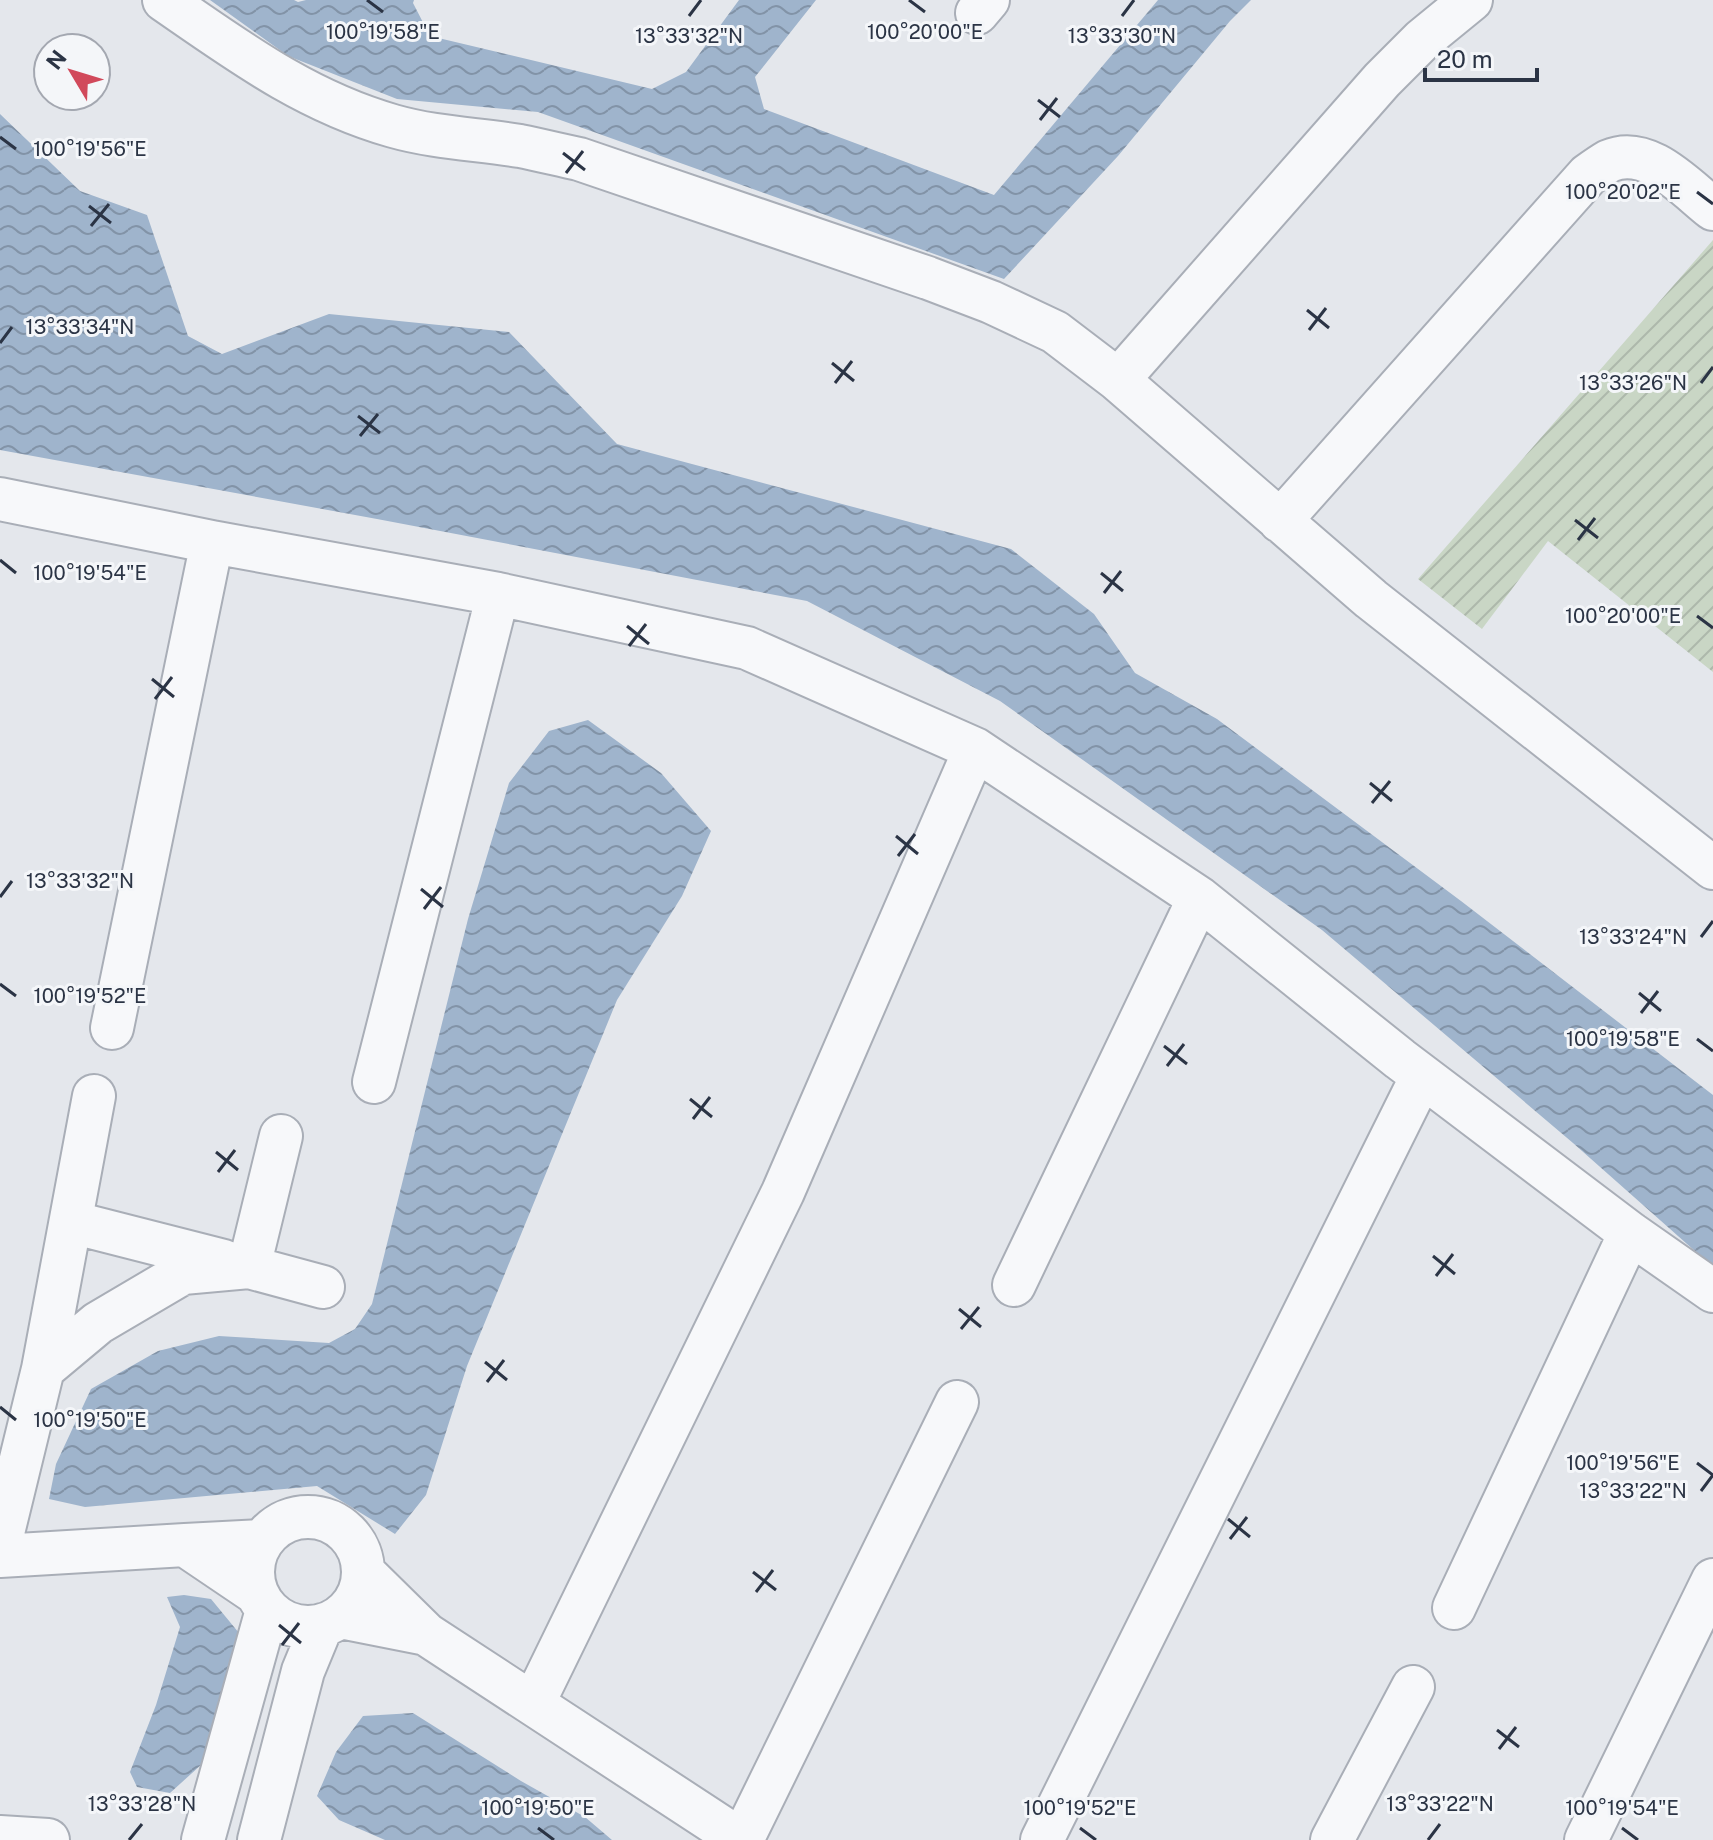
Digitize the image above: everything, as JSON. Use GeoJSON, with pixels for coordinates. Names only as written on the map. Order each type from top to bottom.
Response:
{"type":"FeatureCollection","features":[{"type":"Feature","properties":{"kind":"street"},"geometry":{"type":"LineString","coordinates":[[164,0],[285,82],[345,110],[394,126],[451,139],[520,146],[579,159],[914,273],[991,302],[1055,332],[1118,380],[1371,599],[1713,868]]}},
{"type":"Feature","properties":{"kind":"street"},"geometry":{"type":"LineString","coordinates":[[1118,380],[1382,80],[1422,40],[1471,0]]}},
{"type":"Feature","properties":{"kind":"street"},"geometry":{"type":"LineString","coordinates":[[1280,521],[1588,175],[1612,160],[1638,157],[1661,168],[1713,209]]}},
{"type":"Feature","properties":{"kind":"street"},"geometry":{"type":"LineString","coordinates":[[0,499],[212,542],[498,594],[747,648],[975,749],[1199,898],[1422,1076],[1630,1233],[1713,1291]]}},
{"type":"Feature","properties":{"kind":"street"},"geometry":{"type":"LineString","coordinates":[[112,1028],[212,542]]}},
{"type":"Feature","properties":{"kind":"street"},"geometry":{"type":"LineString","coordinates":[[374,1082],[498,594]]}},
{"type":"Feature","properties":{"kind":"street"},"geometry":{"type":"LineString","coordinates":[[534,1702],[783,1192],[975,749]]}},
{"type":"Feature","properties":{"kind":"street"},"geometry":{"type":"LineString","coordinates":[[1014,1285],[1199,898]]}},
{"type":"Feature","properties":{"kind":"street"},"geometry":{"type":"LineString","coordinates":[[1042,1840],[1422,1076]]}},
{"type":"Feature","properties":{"kind":"street"},"geometry":{"type":"LineString","coordinates":[[0,1545],[43,1369],[94,1096]]}},
{"type":"Feature","properties":{"kind":"street"},"geometry":{"type":"LineString","coordinates":[[249,1267],[281,1136]]}},
{"type":"Feature","properties":{"kind":"street"},"geometry":{"type":"LineString","coordinates":[[71,1222],[323,1287]]}},
{"type":"Feature","properties":{"kind":"street"},"geometry":{"type":"LineString","coordinates":[[1454,1608],[1630,1233]]}},
{"type":"Feature","properties":{"kind":"street"},"geometry":{"type":"LineString","coordinates":[[43,1369],[98,1323],[183,1273],[249,1267]]}},
{"type":"Feature","properties":{"kind":"street"},"geometry":{"type":"LineString","coordinates":[[363,1572],[426,1634],[742,1840],[957,1402]]}},
{"type":"Feature","properties":{"kind":"street"},"geometry":{"type":"LineString","coordinates":[[203,1840],[261,1602],[252,1575],[254,1558],[262,1541],[275,1527],[293,1518],[312,1516],[336,1524],[350,1536],[360,1553],[363,1572],[361,1586],[353,1604],[331,1621],[303,1671],[259,1840]]}},
{"type":"Feature","properties":{"kind":"street"},"geometry":{"type":"LineString","coordinates":[[0,1556],[262,1541]]}},
{"type":"Feature","properties":{"kind":"street"},"geometry":{"type":"LineString","coordinates":[[185,1545],[261,1602],[282,1622],[300,1627],[331,1621],[426,1634]]}},
{"type":"Feature","properties":{"kind":"street"},"geometry":{"type":"LineString","coordinates":[[1586,1840],[1713,1580]]}},
{"type":"Feature","properties":{"kind":"street"},"geometry":{"type":"LineString","coordinates":[[1332,1840],[1413,1687]]}},
{"type":"Feature","properties":{"kind":"street"},"geometry":{"type":"LineString","coordinates":[[0,1837],[48,1840]]}},
{"type":"Feature","properties":{"kind":"green space"},"geometry":{"type":"Polygon","coordinates":[[[1713,240],[1713,672],[1548,541],[1482,629],[1418,579],[1713,240]]]}},
{"type":"Feature","properties":{"kind":"water"},"geometry":{"type":"Polygon","coordinates":[[[210,0],[414,0],[430,36],[652,89],[686,72],[739,0],[816,0],[755,77],[764,109],[994,195],[1158,0],[1251,0],[1118,156],[1004,279],[538,112],[397,99],[288,56],[210,0]]]}},
{"type":"Feature","properties":{"kind":"water"},"geometry":{"type":"Polygon","coordinates":[[[0,114],[80,191],[147,215],[188,336],[222,354],[329,314],[509,332],[617,444],[1011,549],[1094,614],[1135,673],[1217,719],[1713,1095],[1713,1267],[1573,1143],[1322,930],[1000,701],[807,601],[0,450],[0,114]]]}},
{"type":"Feature","properties":{"kind":"water"},"geometry":{"type":"Polygon","coordinates":[[[588,720],[661,773],[711,831],[682,896],[617,1000],[467,1366],[426,1495],[395,1534],[317,1486],[85,1507],[49,1499],[56,1464],[91,1389],[158,1351],[219,1336],[329,1343],[355,1329],[372,1304],[468,919],[509,783],[549,731],[588,720]]]}},
{"type":"Feature","properties":{"kind":"water"},"geometry":{"type":"Polygon","coordinates":[[[184,1595],[211,1599],[239,1633],[202,1764],[170,1793],[137,1787],[130,1772],[156,1705],[180,1627],[167,1597],[184,1595]]]}},
{"type":"Feature","properties":{"kind":"water"},"geometry":{"type":"Polygon","coordinates":[[[413,1713],[585,1817],[612,1840],[385,1840],[339,1820],[317,1796],[336,1752],[363,1716],[413,1713]]]}}]}
